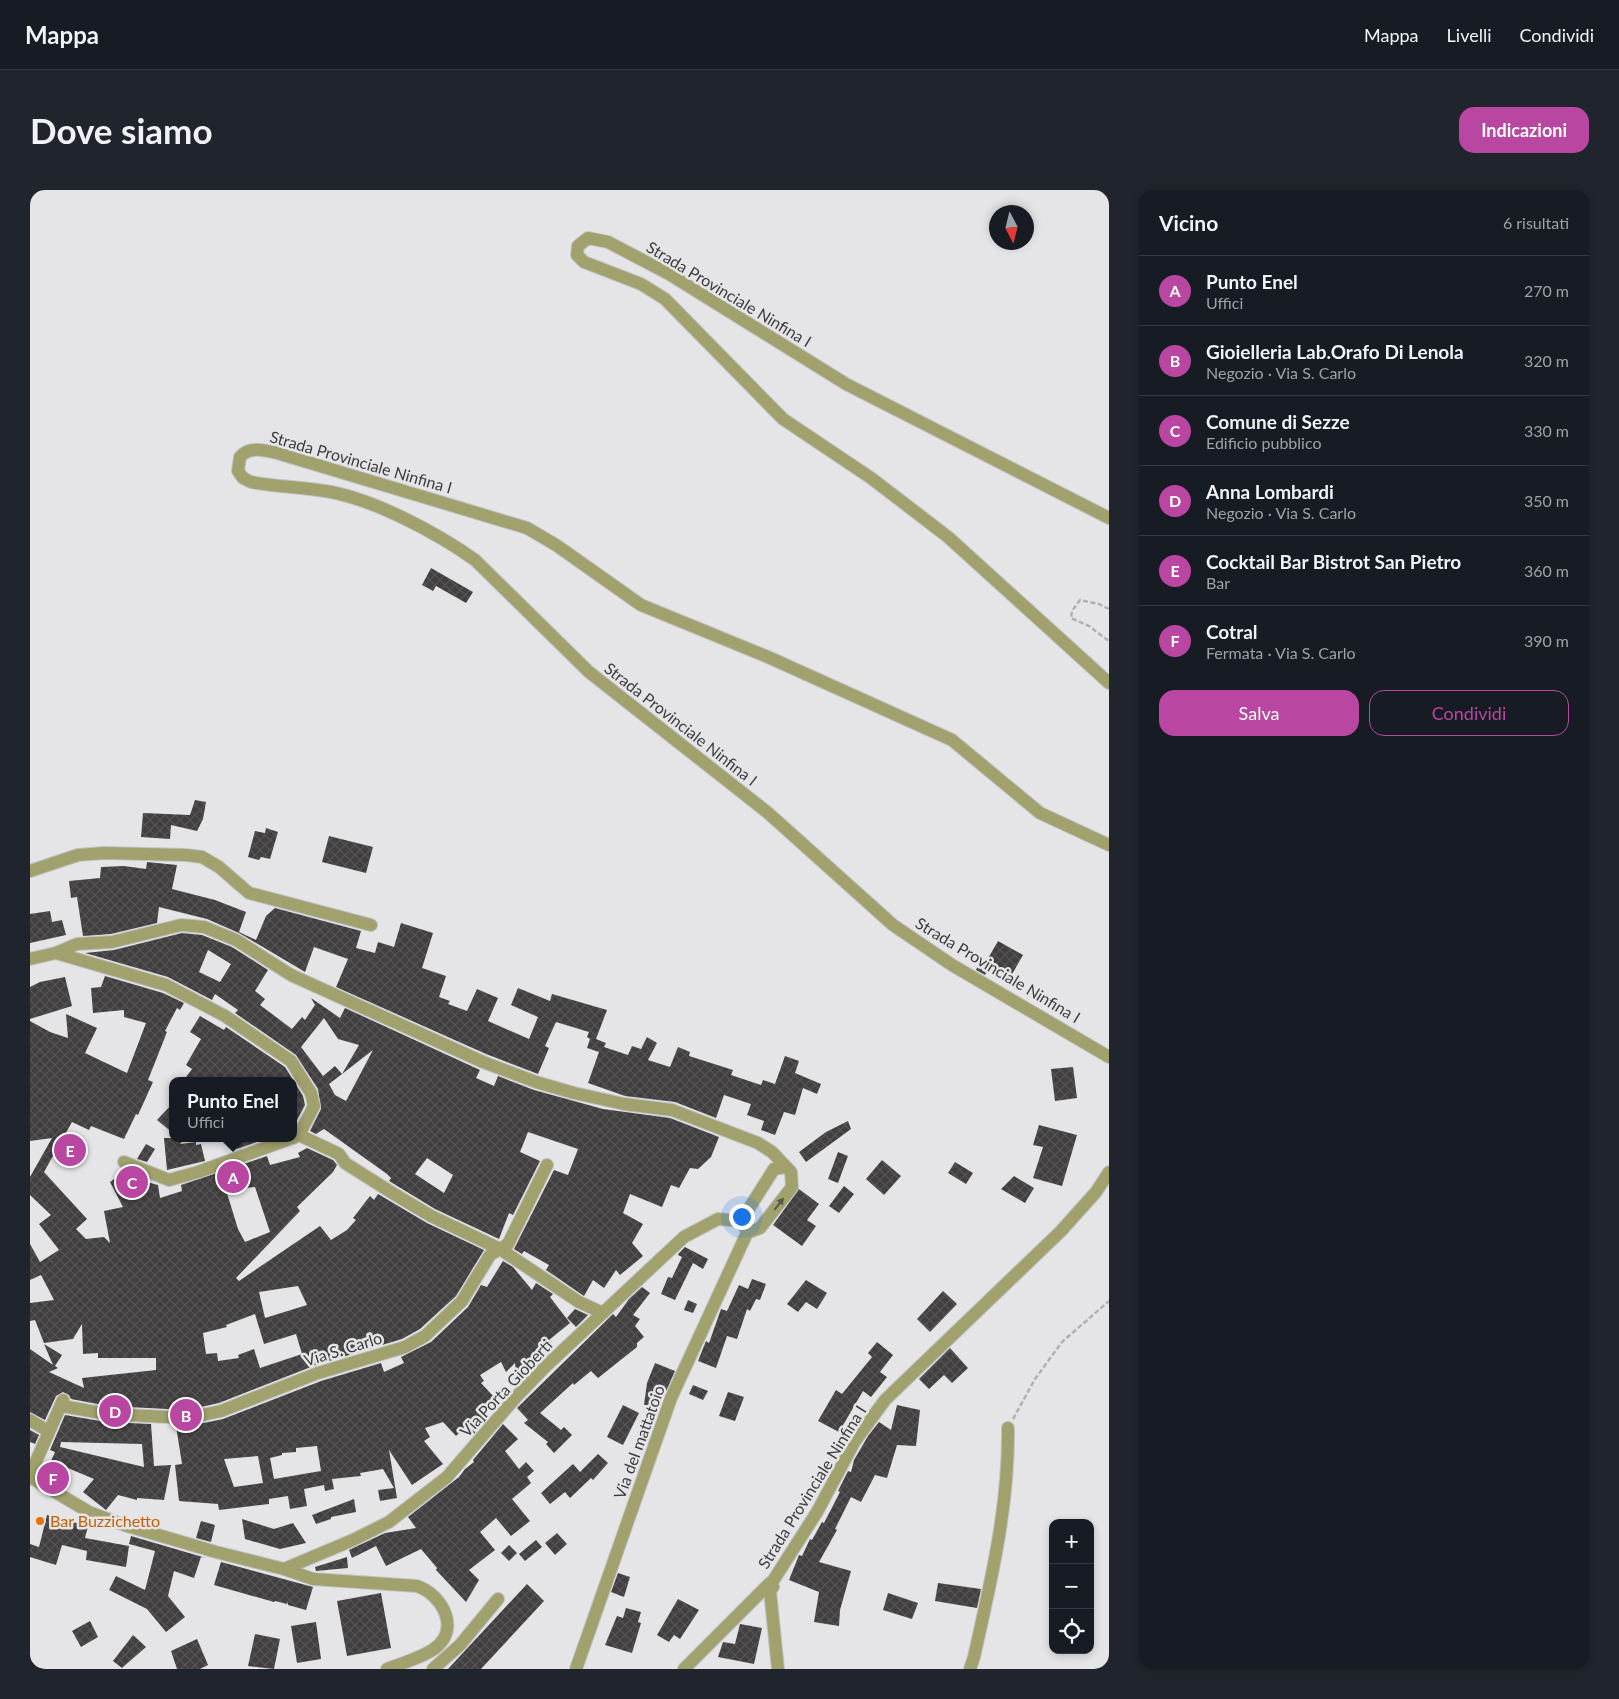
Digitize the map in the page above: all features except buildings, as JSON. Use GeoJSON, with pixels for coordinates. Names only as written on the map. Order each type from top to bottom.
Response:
{"type":"FeatureCollection","features":[{"type":"Feature","properties":{"kind":"street","name":"Strada Provinciale Ninfina I"},"geometry":{"type":"LineString","coordinates":[[1109,518],[846,384],[669,274],[608,242],[588,238],[578,246],[577,255],[584,262],[641,284],[665,299],[783,419],[871,478],[948,537],[1109,683]]}},
{"type":"Feature","properties":{"kind":"street","name":"Strada Provinciale Ninfina I"},"geometry":{"type":"LineString","coordinates":[[1109,845],[1040,813],[952,740],[768,657],[641,605],[556,545],[527,528],[263,449],[249,450],[240,457],[238,471],[243,478],[251,482],[347,496],[411,522],[455,546],[475,560],[610,690],[768,812],[892,925],[952,965],[1109,1057]]}},
{"type":"Feature","properties":{"kind":"street"},"geometry":{"type":"LineString","coordinates":[[30,871],[78,855],[104,853],[202,857],[219,867],[248,893],[371,925]]}},
{"type":"Feature","properties":{"kind":"street"},"geometry":{"type":"LineString","coordinates":[[30,959],[56,953],[77,944],[112,942],[182,925],[204,927],[236,940],[292,975],[483,1062],[536,1082],[574,1092],[624,1104],[672,1110],[758,1143],[772,1152],[791,1172],[792,1186],[760,1228],[744,1227]]}},
{"type":"Feature","properties":{"kind":"street"},"geometry":{"type":"LineString","coordinates":[[56,953],[166,985],[225,1016],[290,1061],[311,1093],[314,1106],[297,1132]]}},
{"type":"Feature","properties":{"kind":"street"},"geometry":{"type":"LineString","coordinates":[[297,1138],[339,1154],[345,1163],[431,1216],[500,1249],[579,1302],[603,1313]]}},
{"type":"Feature","properties":{"kind":"street"},"geometry":{"type":"LineString","coordinates":[[124,1162],[169,1180],[207,1169],[280,1142]]}},
{"type":"Feature","properties":{"kind":"street","name":"Via S. Carlo"},"geometry":{"type":"LineString","coordinates":[[48,1431],[62,1403],[107,1414],[188,1418],[221,1412],[318,1373],[405,1346],[425,1336],[462,1302],[490,1255],[508,1244],[547,1165]]}},
{"type":"Feature","properties":{"kind":"street","name":"Via del mattatoio"},"geometry":{"type":"LineString","coordinates":[[576,1669],[671,1398],[744,1227],[774,1169],[780,1166],[786,1167]]}},
{"type":"Feature","properties":{"kind":"street","name":"Strada Provinciale Ninfina I"},"geometry":{"type":"LineString","coordinates":[[778,1669],[769,1588],[817,1512],[855,1441],[886,1400],[1061,1231],[1096,1192],[1109,1172]]}},
{"type":"Feature","properties":{"kind":"street","name":"Via Porta Gioberti"},"geometry":{"type":"LineString","coordinates":[[284,1568],[353,1540],[389,1522],[447,1477],[517,1396],[684,1237],[718,1219],[744,1227]]}},
{"type":"Feature","properties":{"kind":"street"},"geometry":{"type":"LineString","coordinates":[[30,1420],[48,1431],[30,1476],[89,1512],[124,1525],[284,1568],[313,1579],[417,1586],[435,1595],[441,1603],[447,1621],[442,1642],[434,1650],[387,1669]]}},
{"type":"Feature","properties":{"kind":"street"},"geometry":{"type":"LineString","coordinates":[[970,1669],[994,1568],[1009,1471],[1008,1428]]}},
{"type":"Feature","properties":{"kind":"street"},"geometry":{"type":"LineString","coordinates":[[684,1669],[769,1588]]}},
{"type":"Feature","properties":{"kind":"street"},"geometry":{"type":"LineString","coordinates":[[433,1669],[460,1645],[498,1599]]}},
{"type":"Feature","properties":{"kind":"path"},"geometry":{"type":"LineString","coordinates":[[1109,609],[1099,604],[1080,600],[1072,611],[1071,618],[1089,626],[1109,641]]}},
{"type":"Feature","properties":{"kind":"path"},"geometry":{"type":"LineString","coordinates":[[1008,1428],[1035,1379],[1062,1342],[1109,1301]]}},
{"type":"Feature","properties":{"kind":"place","name":"Cocktail Bar Bistrot San Pietro"},"geometry":{"type":"Point","coordinates":[70,1150]}},
{"type":"Feature","properties":{"kind":"place","name":"Punto Enel"},"geometry":{"type":"Point","coordinates":[233,1177]}},
{"type":"Feature","properties":{"kind":"place","name":"Comune di Sezze"},"geometry":{"type":"Point","coordinates":[132,1182]}},
{"type":"Feature","properties":{"kind":"place","name":"Anna Lombardi"},"geometry":{"type":"Point","coordinates":[115,1411]}},
{"type":"Feature","properties":{"kind":"place","name":"Gioielleria Lab.Orafo Di Lenola"},"geometry":{"type":"Point","coordinates":[186,1415]}},
{"type":"Feature","properties":{"kind":"place","name":"Cotral"},"geometry":{"type":"Point","coordinates":[53,1478]}},
{"type":"Feature","properties":{"kind":"place","name":"Bar Buzzichetto"},"geometry":{"type":"Point","coordinates":[40,1521]}}]}
